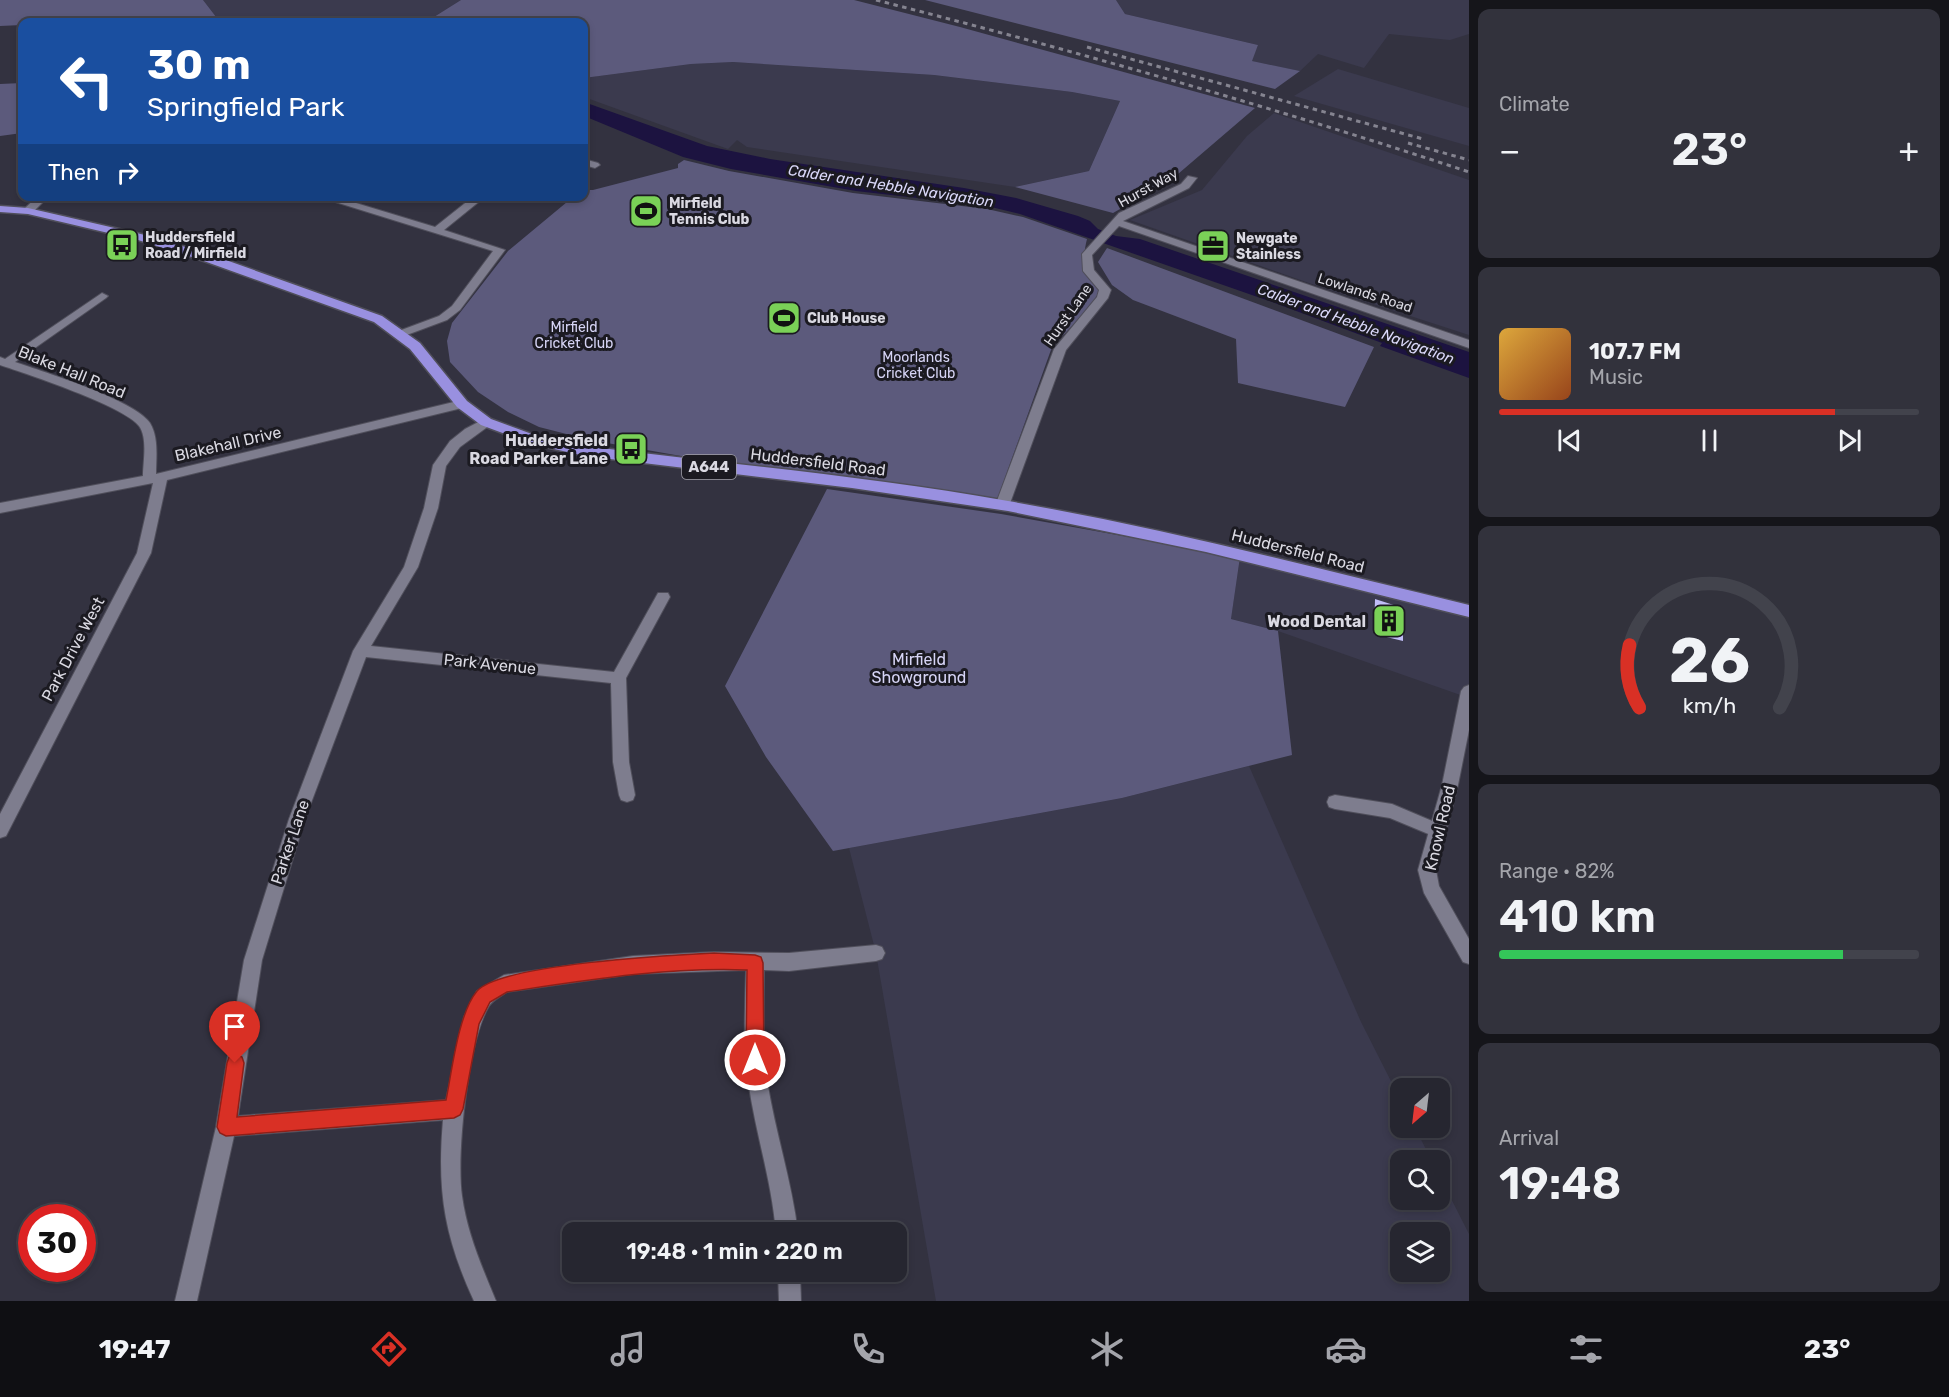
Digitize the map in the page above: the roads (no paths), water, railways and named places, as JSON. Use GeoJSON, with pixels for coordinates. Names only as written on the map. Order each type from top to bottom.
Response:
{"type":"FeatureCollection","features":[{"type":"Feature","properties":{"kind":"highway","name":"Huddersfield Road"},"geometry":{"type":"LineString","coordinates":[[0,209],[28,210],[88,223],[205,257],[378,318],[415,346],[462,404],[486,422],[537,441],[585,451],[942,495],[1234,553],[1469,610]]}},
{"type":"Feature","properties":{"kind":"street"},"geometry":{"type":"LineString","coordinates":[[588,163],[595,165]]}},
{"type":"Feature","properties":{"kind":"street","name":"Hurst Way"},"geometry":{"type":"LineString","coordinates":[[1114,224],[1123,215],[1185,186],[1192,178]]}},
{"type":"Feature","properties":{"kind":"street"},"geometry":{"type":"LineString","coordinates":[[28,210],[38,201]]}},
{"type":"Feature","properties":{"kind":"street"},"geometry":{"type":"LineString","coordinates":[[340,201],[500,250],[456,308],[443,318],[400,334]]}},
{"type":"Feature","properties":{"kind":"street"},"geometry":{"type":"LineString","coordinates":[[436,231],[475,201]]}},
{"type":"Feature","properties":{"kind":"street","name":"Hurst Lane"},"geometry":{"type":"LineString","coordinates":[[1002,506],[1060,348],[1102,298],[1105,290],[1089,271],[1087,254],[1114,224]]}},
{"type":"Feature","properties":{"kind":"street","name":"Lowlands Road"},"geometry":{"type":"LineString","coordinates":[[1114,224],[1469,344]]}},
{"type":"Feature","properties":{"kind":"street"},"geometry":{"type":"LineString","coordinates":[[3,362],[102,296]]}},
{"type":"Feature","properties":{"kind":"street","name":"Blake Hall Road"},"geometry":{"type":"LineString","coordinates":[[3,362],[123,408],[144,423],[155,478]]}},
{"type":"Feature","properties":{"kind":"street","name":"Blakehall Drive"},"geometry":{"type":"LineString","coordinates":[[0,508],[155,478],[462,404]]}},
{"type":"Feature","properties":{"kind":"street","name":"Parker Lane"},"geometry":{"type":"LineString","coordinates":[[186,1301],[226,1127],[254,960],[297,819],[361,651],[411,567],[431,508],[440,465],[455,444],[486,422]]}},
{"type":"Feature","properties":{"kind":"street","name":"Park Drive West"},"geometry":{"type":"LineString","coordinates":[[0,831],[144,553],[155,478]]}},
{"type":"Feature","properties":{"kind":"street"},"geometry":{"type":"LineString","coordinates":[[627,795],[621,762],[618,678],[663,597]]}},
{"type":"Feature","properties":{"kind":"street","name":"Park Avenue"},"geometry":{"type":"LineString","coordinates":[[361,651],[618,678]]}},
{"type":"Feature","properties":{"kind":"street","name":"Knowl Road"},"geometry":{"type":"LineString","coordinates":[[1468,695],[1450,785],[1427,870],[1430,886],[1469,956]]}},
{"type":"Feature","properties":{"kind":"street"},"geometry":{"type":"LineString","coordinates":[[1335,802],[1392,811],[1438,831]]}},
{"type":"Feature","properties":{"kind":"street"},"geometry":{"type":"LineString","coordinates":[[485,1301],[465,1249],[450,1186],[454,1109],[471,1023],[484,996],[504,984],[633,965],[714,961],[789,962],[876,953]]}},
{"type":"Feature","properties":{"kind":"street"},"geometry":{"type":"LineString","coordinates":[[755,963],[755,1060],[786,1222]]}},
{"type":"Feature","properties":{"kind":"street"},"geometry":{"type":"LineString","coordinates":[[226,1127],[454,1109]]}},
{"type":"Feature","properties":{"kind":"street"},"geometry":{"type":"LineString","coordinates":[[789,1282],[790,1301]]}},
{"type":"Feature","properties":{"kind":"water","name":"Calder and Hebble Navigation"},"geometry":{"type":"Polygon","coordinates":[[[588,103],[707,146],[770,159],[964,188],[1016,198],[1078,216],[1090,221],[1098,229],[1116,236],[1140,239],[1469,352],[1469,378],[1380,346],[1382,343],[1269,301],[1020,214],[987,206],[856,191],[731,169],[683,157],[588,118],[588,103]]]}},
{"type":"Feature","properties":{"kind":"railway"},"geometry":{"type":"LineString","coordinates":[[876,0],[1174,81],[1469,172]]}},
{"type":"Feature","properties":{"kind":"railway"},"geometry":{"type":"LineString","coordinates":[[1087,47],[1423,139]]}},
{"type":"Feature","properties":{"kind":"railway"},"geometry":{"type":"LineString","coordinates":[[1408,143],[1469,160]]}},
{"type":"Feature","properties":{"kind":"place","name":"Mirfield Tennis Club"},"geometry":{"type":"Point","coordinates":[646,211]}},
{"type":"Feature","properties":{"kind":"place","name":"Huddersfield Road / Mirfield"},"geometry":{"type":"Point","coordinates":[122,245]}},
{"type":"Feature","properties":{"kind":"place","name":"Newgate Stainless"},"geometry":{"type":"Point","coordinates":[1213,246]}},
{"type":"Feature","properties":{"kind":"place","name":"Club House"},"geometry":{"type":"Point","coordinates":[784,318]}},
{"type":"Feature","properties":{"kind":"place","name":"Huddersfield Road Parker Lane"},"geometry":{"type":"Point","coordinates":[631,449]}},
{"type":"Feature","properties":{"kind":"place","name":"Wood Dental"},"geometry":{"type":"Point","coordinates":[1389,621]}},
{"type":"Feature","properties":{"kind":"park label","name":"Mirfield Cricket Club"},"geometry":{"type":"Point","coordinates":[574,336]}},
{"type":"Feature","properties":{"kind":"park label","name":"Moorlands Cricket Club"},"geometry":{"type":"Point","coordinates":[916,366]}},
{"type":"Feature","properties":{"kind":"park label","name":"Mirfield Showground"},"geometry":{"type":"Point","coordinates":[919,668]}}]}
